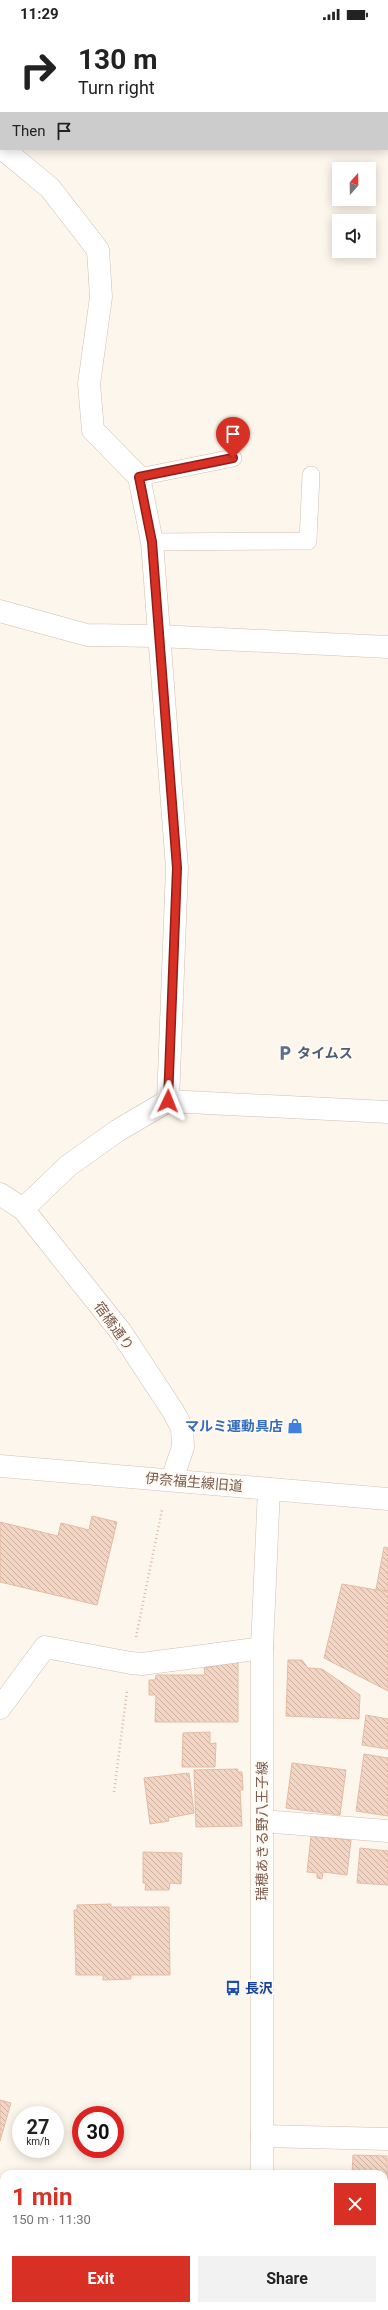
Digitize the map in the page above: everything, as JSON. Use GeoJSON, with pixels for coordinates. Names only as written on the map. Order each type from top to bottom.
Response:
{"type":"FeatureCollection","features":[{"type":"Feature","properties":{"kind":"street"},"geometry":{"type":"LineString","coordinates":[[4,150],[50,188],[98,250],[101,297],[89,384],[92,430],[139,477],[152,542],[177,868],[168,1101]]}},
{"type":"Feature","properties":{"kind":"street"},"geometry":{"type":"LineString","coordinates":[[0,611],[87,635],[159,636],[388,647]]}},
{"type":"Feature","properties":{"kind":"street"},"geometry":{"type":"LineString","coordinates":[[23,1210],[68,1166],[117,1131],[168,1101],[388,1112]]}},
{"type":"Feature","properties":{"kind":"street","name":"宿橋通り"},"geometry":{"type":"LineString","coordinates":[[0,1194],[23,1210],[121,1332],[173,1411],[182,1428],[183,1447],[172,1480]]}},
{"type":"Feature","properties":{"kind":"street","name":"伊奈福生線旧道"},"geometry":{"type":"LineString","coordinates":[[0,1466],[388,1499]]}},
{"type":"Feature","properties":{"kind":"street","name":"瑞穂あきる野八王子線"},"geometry":{"type":"LineString","coordinates":[[262,2170],[262,1648],[269,1489]]}},
{"type":"Feature","properties":{"kind":"street"},"geometry":{"type":"LineString","coordinates":[[0,1708],[45,1647],[130,1664],[142,1664],[262,1648]]}},
{"type":"Feature","properties":{"kind":"street"},"geometry":{"type":"LineString","coordinates":[[262,1821],[388,1831]]}},
{"type":"Feature","properties":{"kind":"street"},"geometry":{"type":"LineString","coordinates":[[262,2136],[388,2139]]}},
{"type":"Feature","properties":{"kind":"lane"},"geometry":{"type":"LineString","coordinates":[[139,477],[233,458]]}},
{"type":"Feature","properties":{"kind":"lane"},"geometry":{"type":"LineString","coordinates":[[152,542],[308,541],[311,475]]}},
{"type":"Feature","properties":{"kind":"building"},"geometry":{"type":"Polygon","coordinates":[[[92,1516],[117,1522],[97,1605],[0,1582],[0,1522],[58,1536],[61,1523],[89,1530],[92,1516]]]}},
{"type":"Feature","properties":{"kind":"building"},"geometry":{"type":"Polygon","coordinates":[[[384,1547],[388,1548],[388,1591],[376,1589],[384,1547]]]}},
{"type":"Feature","properties":{"kind":"building"},"geometry":{"type":"Polygon","coordinates":[[[342,1584],[388,1592],[388,1691],[324,1658],[342,1584]]]}},
{"type":"Feature","properties":{"kind":"building"},"geometry":{"type":"Polygon","coordinates":[[[288,1660],[302,1660],[308,1668],[322,1669],[360,1695],[359,1719],[286,1716],[288,1660]]]}},
{"type":"Feature","properties":{"kind":"building"},"geometry":{"type":"Polygon","coordinates":[[[238,1661],[238,1722],[155,1722],[156,1695],[149,1695],[149,1680],[155,1680],[156,1675],[205,1675],[204,1668],[238,1661]]]}},
{"type":"Feature","properties":{"kind":"building"},"geometry":{"type":"Polygon","coordinates":[[[366,1715],[388,1719],[388,1749],[362,1745],[366,1715]]]}},
{"type":"Feature","properties":{"kind":"building"},"geometry":{"type":"Polygon","coordinates":[[[210,1732],[210,1744],[216,1743],[215,1767],[182,1767],[183,1733],[210,1732]]]}},
{"type":"Feature","properties":{"kind":"building"},"geometry":{"type":"Polygon","coordinates":[[[364,1754],[388,1758],[388,1816],[356,1811],[364,1754]]]}},
{"type":"Feature","properties":{"kind":"building"},"geometry":{"type":"Polygon","coordinates":[[[292,1763],[346,1770],[340,1815],[286,1808],[292,1763]]]}},
{"type":"Feature","properties":{"kind":"building"},"geometry":{"type":"Polygon","coordinates":[[[238,1769],[238,1772],[242,1772],[243,1790],[240,1790],[242,1826],[196,1827],[194,1770],[238,1769]]]}},
{"type":"Feature","properties":{"kind":"building"},"geometry":{"type":"Polygon","coordinates":[[[189,1773],[194,1813],[168,1818],[169,1821],[150,1824],[144,1778],[189,1773]]]}},
{"type":"Feature","properties":{"kind":"building"},"geometry":{"type":"Polygon","coordinates":[[[311,1836],[351,1840],[347,1875],[323,1872],[322,1879],[317,1878],[317,1873],[307,1872],[311,1836]]]}},
{"type":"Feature","properties":{"kind":"building"},"geometry":{"type":"Polygon","coordinates":[[[360,1848],[388,1851],[388,1885],[357,1883],[360,1848]]]}},
{"type":"Feature","properties":{"kind":"building"},"geometry":{"type":"Polygon","coordinates":[[[143,1852],[182,1853],[181,1884],[170,1883],[169,1890],[145,1890],[146,1883],[143,1883],[143,1852]]]}},
{"type":"Feature","properties":{"kind":"building"},"geometry":{"type":"Polygon","coordinates":[[[111,1904],[111,1907],[169,1907],[170,1975],[131,1975],[131,1979],[103,1980],[103,1975],[76,1975],[74,1910],[77,1910],[77,1905],[111,1904]]]}},
{"type":"Feature","properties":{"kind":"building"},"geometry":{"type":"Polygon","coordinates":[[[0,2100],[11,2103],[0,2141],[0,2100]]]}},
{"type":"Feature","properties":{"kind":"building"},"geometry":{"type":"Polygon","coordinates":[[[353,2155],[387,2156],[387,2170],[352,2170],[353,2155]]]}},
{"type":"Feature","properties":{"kind":"place","name":"タイムス"},"geometry":{"type":"Point","coordinates":[285,1053]}},
{"type":"Feature","properties":{"kind":"place","name":"マルミ運動具店"},"geometry":{"type":"Point","coordinates":[295,1426]}},
{"type":"Feature","properties":{"kind":"place","name":"長沢"},"geometry":{"type":"Point","coordinates":[233,1988]}},
{"type":"Feature","properties":{"kind":"route"},"geometry":{"type":"LineString","coordinates":[[168,1101],[177,868],[152,542],[139,477],[233,458]]}}]}
